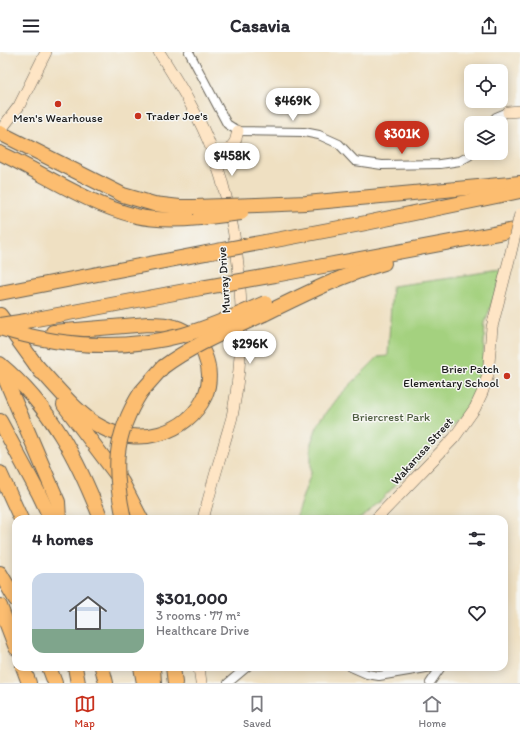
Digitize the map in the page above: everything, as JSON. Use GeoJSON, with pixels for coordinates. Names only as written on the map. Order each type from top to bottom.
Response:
{"type":"FeatureCollection","features":[{"type":"Feature","properties":{"kind":"highway"},"geometry":{"type":"LineString","coordinates":[[0,132],[123,195],[139,200],[197,212]]}},
{"type":"Feature","properties":{"kind":"highway"},"geometry":{"type":"LineString","coordinates":[[0,153],[76,193],[107,207],[136,216],[172,220],[197,212],[258,208],[520,183]]}},
{"type":"Feature","properties":{"kind":"highway"},"geometry":{"type":"LineString","coordinates":[[4,292],[366,223],[520,191]]}},
{"type":"Feature","properties":{"kind":"highway"},"geometry":{"type":"LineString","coordinates":[[0,326],[520,229]]}},
{"type":"Feature","properties":{"kind":"highway"},"geometry":{"type":"LineString","coordinates":[[0,326],[39,339],[67,343],[94,346],[139,343],[184,334],[264,308],[356,271],[453,242]]}},
{"type":"Feature","properties":{"kind":"highway"},"geometry":{"type":"LineString","coordinates":[[123,515],[117,480],[118,450],[125,422],[140,392],[163,367],[177,357],[264,308]]}},
{"type":"Feature","properties":{"kind":"highway"},"geometry":{"type":"LineString","coordinates":[[0,314],[51,387],[122,482],[138,515]]}},
{"type":"Feature","properties":{"kind":"highway"},"geometry":{"type":"LineString","coordinates":[[0,337],[163,324],[176,327],[188,333],[197,341],[207,361],[209,374],[205,396],[183,423],[171,430],[145,438],[125,436],[101,428],[92,422],[36,365]]}},
{"type":"Feature","properties":{"kind":"highway"},"geometry":{"type":"LineString","coordinates":[[0,365],[27,390],[44,410],[61,435],[76,460],[99,515]]}},
{"type":"Feature","properties":{"kind":"highway"},"geometry":{"type":"LineString","coordinates":[[0,365],[58,502],[59,515]]}},
{"type":"Feature","properties":{"kind":"highway"},"geometry":{"type":"LineString","coordinates":[[0,421],[40,494],[49,515]]}},
{"type":"Feature","properties":{"kind":"highway"},"geometry":{"type":"LineString","coordinates":[[0,473],[19,515]]}},
{"type":"Feature","properties":{"kind":"highway"},"geometry":{"type":"LineString","coordinates":[[0,496],[12,515]]}},
{"type":"Feature","properties":{"kind":"highway"},"geometry":{"type":"LineString","coordinates":[[0,573],[12,593]]}},
{"type":"Feature","properties":{"kind":"highway"},"geometry":{"type":"LineString","coordinates":[[0,606],[12,638]]}},
{"type":"Feature","properties":{"kind":"highway"},"geometry":{"type":"LineString","coordinates":[[24,671],[29,683]]}},
{"type":"Feature","properties":{"kind":"highway"},"geometry":{"type":"LineString","coordinates":[[51,671],[56,683]]}},
{"type":"Feature","properties":{"kind":"highway"},"geometry":{"type":"LineString","coordinates":[[75,671],[78,683]]}},
{"type":"Feature","properties":{"kind":"highway"},"geometry":{"type":"LineString","coordinates":[[103,671],[106,683]]}},
{"type":"Feature","properties":{"kind":"highway"},"geometry":{"type":"LineString","coordinates":[[142,671],[144,683]]}},
{"type":"Feature","properties":{"kind":"highway"},"geometry":{"type":"LineString","coordinates":[[153,671],[154,683]]}},
{"type":"Feature","properties":{"kind":"highway"},"geometry":{"type":"LineString","coordinates":[[174,671],[175,683]]}},
{"type":"Feature","properties":{"kind":"main road"},"geometry":{"type":"LineString","coordinates":[[0,132],[20,106],[46,52]]}},
{"type":"Feature","properties":{"kind":"main road","name":"Murray Drive"},"geometry":{"type":"LineString","coordinates":[[158,52],[176,79],[196,114],[213,152],[234,232],[241,312],[240,353],[237,385],[231,417],[204,515]]}},
{"type":"Feature","properties":{"kind":"main road"},"geometry":{"type":"LineString","coordinates":[[508,112],[520,111]]}},
{"type":"Feature","properties":{"kind":"main road"},"geometry":{"type":"LineString","coordinates":[[213,152],[227,152],[235,142],[238,131]]}},
{"type":"Feature","properties":{"kind":"main road","name":"Wakarusa Street"},"geometry":{"type":"LineString","coordinates":[[380,515],[454,438],[475,408],[482,393],[488,375],[492,327],[520,214]]}},
{"type":"Feature","properties":{"kind":"main road"},"geometry":{"type":"LineString","coordinates":[[200,671],[201,683]]}},
{"type":"Feature","properties":{"kind":"street"},"geometry":{"type":"LineString","coordinates":[[189,52],[227,124],[238,131],[304,132],[320,135],[340,144],[355,161],[382,165],[440,164],[464,158]]}},
{"type":"Feature","properties":{"kind":"street"},"geometry":{"type":"LineString","coordinates":[[498,116],[508,112]]}},
{"type":"Feature","properties":{"kind":"street"},"geometry":{"type":"LineString","coordinates":[[228,683],[242,671]]}},
{"type":"Feature","properties":{"kind":"street"},"geometry":{"type":"LineString","coordinates":[[360,671],[379,676],[408,671]]}},
{"type":"Feature","properties":{"kind":"street"},"geometry":{"type":"LineString","coordinates":[[430,683],[438,671]]}},
{"type":"Feature","properties":{"kind":"green space","name":"Briercrest Park"},"geometry":{"type":"Polygon","coordinates":[[[502,271],[485,323],[483,364],[478,387],[467,408],[429,451],[366,515],[297,515],[311,473],[311,443],[318,424],[340,395],[378,357],[388,356],[392,286],[502,271]]]}},
{"type":"Feature","properties":{"kind":"place","name":"Men's Wearhouse"},"geometry":{"type":"Point","coordinates":[58,104]}},
{"type":"Feature","properties":{"kind":"place","name":"Trader Joe's"},"geometry":{"type":"Point","coordinates":[138,116]}},
{"type":"Feature","properties":{"kind":"place","name":"Brier Patch Elementary School"},"geometry":{"type":"Point","coordinates":[507,376]}}]}
